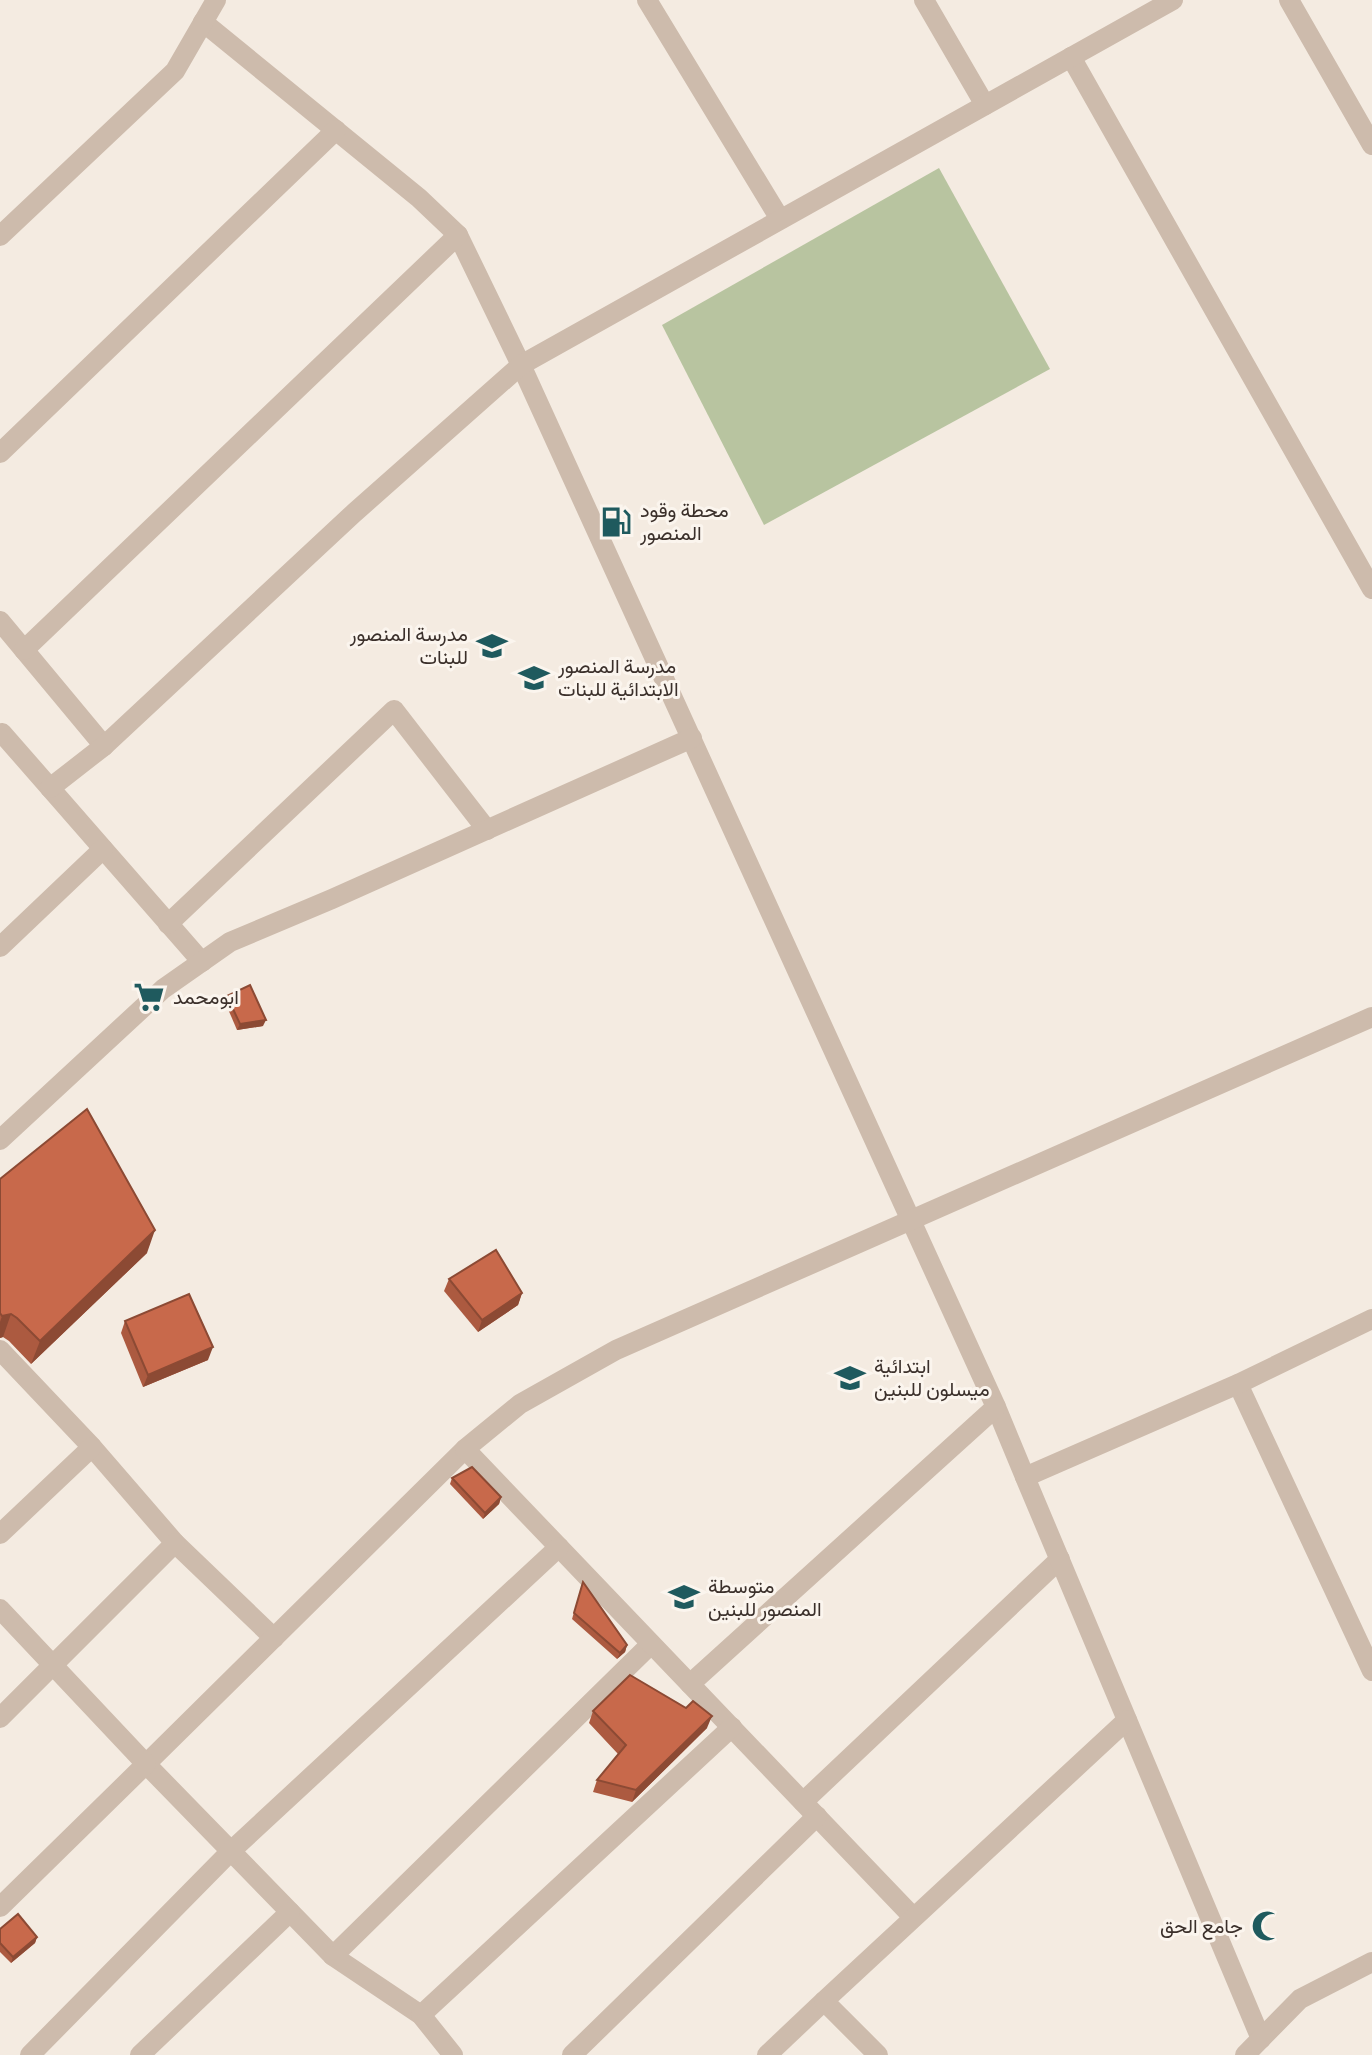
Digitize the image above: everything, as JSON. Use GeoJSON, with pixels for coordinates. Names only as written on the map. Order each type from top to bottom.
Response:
{"type":"FeatureCollection","features":[{"type":"Feature","properties":{"kind":"street"},"geometry":{"type":"LineString","coordinates":[[0,236],[175,71],[216,0]]}},
{"type":"Feature","properties":{"kind":"street"},"geometry":{"type":"LineString","coordinates":[[647,0],[780,219]]}},
{"type":"Feature","properties":{"kind":"street"},"geometry":{"type":"LineString","coordinates":[[924,0],[985,105]]}},
{"type":"Feature","properties":{"kind":"street"},"geometry":{"type":"LineString","coordinates":[[50,788],[104,746],[354,513],[521,365],[1173,0]]}},
{"type":"Feature","properties":{"kind":"street"},"geometry":{"type":"LineString","coordinates":[[1289,0],[1372,145]]}},
{"type":"Feature","properties":{"kind":"street"},"geometry":{"type":"LineString","coordinates":[[203,22],[419,198],[458,235],[521,365],[996,1407],[1261,2039]]}},
{"type":"Feature","properties":{"kind":"street"},"geometry":{"type":"LineString","coordinates":[[1071,57],[1372,589]]}},
{"type":"Feature","properties":{"kind":"street"},"geometry":{"type":"LineString","coordinates":[[0,453],[336,130]]}},
{"type":"Feature","properties":{"kind":"street"},"geometry":{"type":"LineString","coordinates":[[24,650],[458,235]]}},
{"type":"Feature","properties":{"kind":"street"},"geometry":{"type":"LineString","coordinates":[[0,621],[104,746]]}},
{"type":"Feature","properties":{"kind":"street"},"geometry":{"type":"LineString","coordinates":[[168,924],[394,710],[487,830]]}},
{"type":"Feature","properties":{"kind":"street"},"geometry":{"type":"LineString","coordinates":[[1,733],[202,962]]}},
{"type":"Feature","properties":{"kind":"street"},"geometry":{"type":"LineString","coordinates":[[0,1140],[163,989],[230,942],[692,738]]}},
{"type":"Feature","properties":{"kind":"street"},"geometry":{"type":"LineString","coordinates":[[0,947],[103,849]]}},
{"type":"Feature","properties":{"kind":"street"},"geometry":{"type":"LineString","coordinates":[[0,1907],[465,1449],[520,1404],[616,1350],[1372,1017]]}},
{"type":"Feature","properties":{"kind":"street"},"geometry":{"type":"LineString","coordinates":[[1025,1477],[1238,1384],[1372,1319]]}},
{"type":"Feature","properties":{"kind":"street"},"geometry":{"type":"LineString","coordinates":[[2,1357],[92,1447],[175,1543],[274,1638]]}},
{"type":"Feature","properties":{"kind":"street"},"geometry":{"type":"LineString","coordinates":[[1238,1384],[1372,1671]]}},
{"type":"Feature","properties":{"kind":"street"},"geometry":{"type":"LineString","coordinates":[[690,1684],[996,1407]]}},
{"type":"Feature","properties":{"kind":"street"},"geometry":{"type":"LineString","coordinates":[[0,1534],[92,1447]]}},
{"type":"Feature","properties":{"kind":"street"},"geometry":{"type":"LineString","coordinates":[[465,1449],[913,1917]]}},
{"type":"Feature","properties":{"kind":"street"},"geometry":{"type":"LineString","coordinates":[[0,1718],[175,1543]]}},
{"type":"Feature","properties":{"kind":"street"},"geometry":{"type":"LineString","coordinates":[[30,2055],[231,1851],[559,1547]]}},
{"type":"Feature","properties":{"kind":"street"},"geometry":{"type":"LineString","coordinates":[[572,2055],[810,1809],[1060,1559]]}},
{"type":"Feature","properties":{"kind":"street"},"geometry":{"type":"LineString","coordinates":[[0,1609],[333,1956],[421,2015],[453,2055]]}},
{"type":"Feature","properties":{"kind":"street"},"geometry":{"type":"LineString","coordinates":[[333,1956],[651,1644]]}},
{"type":"Feature","properties":{"kind":"street"},"geometry":{"type":"LineString","coordinates":[[767,2055],[1127,1720]]}},
{"type":"Feature","properties":{"kind":"street"},"geometry":{"type":"LineString","coordinates":[[421,2015],[732,1727]]}},
{"type":"Feature","properties":{"kind":"street"},"geometry":{"type":"LineString","coordinates":[[140,2055],[290,1912]]}},
{"type":"Feature","properties":{"kind":"street"},"geometry":{"type":"LineString","coordinates":[[1245,2055],[1300,1999],[1372,1962]]}},
{"type":"Feature","properties":{"kind":"street"},"geometry":{"type":"LineString","coordinates":[[824,2001],[878,2055]]}},
{"type":"Feature","properties":{"kind":"green space"},"geometry":{"type":"Polygon","coordinates":[[[939,168],[1050,369],[764,525],[662,325],[939,168]]]}},
{"type":"Feature","properties":{"kind":"building"},"geometry":{"type":"Polygon","coordinates":[[[250,985],[266,1020],[240,1024],[227,996],[250,985]]]}},
{"type":"Feature","properties":{"kind":"building"},"geometry":{"type":"Polygon","coordinates":[[[87,1109],[155,1230],[40,1341],[17,1318],[0,1313],[0,1179],[87,1109]]]}},
{"type":"Feature","properties":{"kind":"building"},"geometry":{"type":"Polygon","coordinates":[[[496,1250],[522,1293],[482,1320],[449,1279],[496,1250]]]}},
{"type":"Feature","properties":{"kind":"building"},"geometry":{"type":"Polygon","coordinates":[[[189,1294],[213,1347],[148,1375],[125,1321],[189,1294]]]}},
{"type":"Feature","properties":{"kind":"building"},"geometry":{"type":"Polygon","coordinates":[[[472,1467],[501,1497],[485,1513],[452,1478],[472,1467]]]}},
{"type":"Feature","properties":{"kind":"building"},"geometry":{"type":"Polygon","coordinates":[[[583,1582],[627,1645],[620,1653],[574,1613],[583,1582]]]}},
{"type":"Feature","properties":{"kind":"building"},"geometry":{"type":"Polygon","coordinates":[[[630,1675],[686,1708],[693,1701],[712,1716],[636,1790],[597,1780],[626,1745],[593,1711],[630,1675]]]}},
{"type":"Feature","properties":{"kind":"building"},"geometry":{"type":"Polygon","coordinates":[[[18,1914],[37,1937],[13,1957],[0,1943],[0,1929],[18,1914]]]}},
{"type":"Feature","properties":{"kind":"place","name":"محطة وقود المنصور"},"geometry":{"type":"Point","coordinates":[616,522]}},
{"type":"Feature","properties":{"kind":"place","name":"مدرسة المنصور للبنات"},"geometry":{"type":"Point","coordinates":[492,646]}},
{"type":"Feature","properties":{"kind":"place","name":"مدرسة المنصور الابتدائية للبنات"},"geometry":{"type":"Point","coordinates":[534,678]}},
{"type":"Feature","properties":{"kind":"place","name":"ابومحمد"},"geometry":{"type":"Point","coordinates":[149,997]}},
{"type":"Feature","properties":{"kind":"place","name":"ابتدائية ميسلون للبنين"},"geometry":{"type":"Point","coordinates":[850,1378]}},
{"type":"Feature","properties":{"kind":"place","name":"متوسطة المنصور للبنين"},"geometry":{"type":"Point","coordinates":[684,1597]}},
{"type":"Feature","properties":{"kind":"place","name":"جامع الحق"},"geometry":{"type":"Point","coordinates":[1267,1926]}}]}
